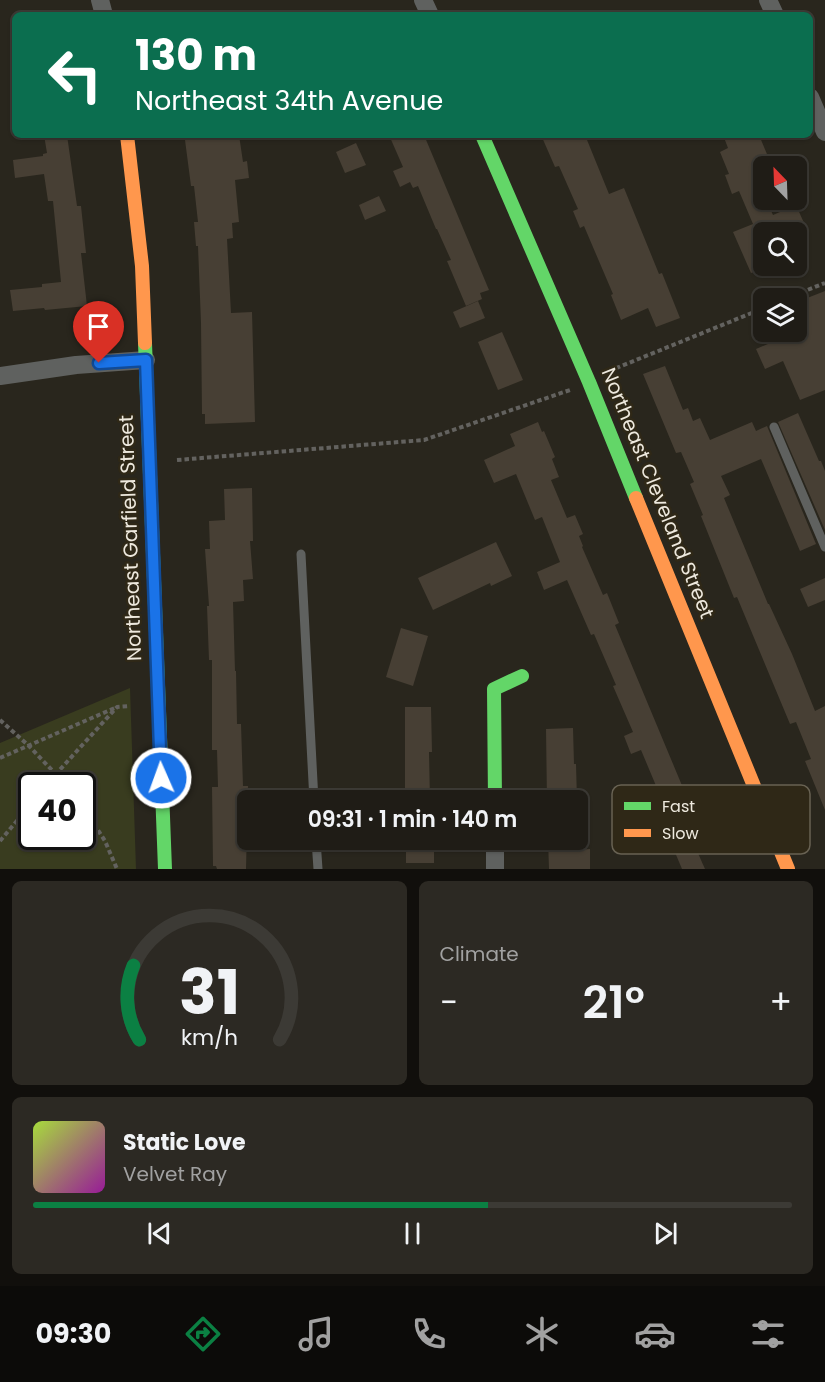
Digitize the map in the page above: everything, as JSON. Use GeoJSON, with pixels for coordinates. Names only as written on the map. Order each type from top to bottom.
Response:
{"type":"FeatureCollection","features":[{"type":"Feature","properties":{"kind":"street"},"geometry":{"type":"LineString","coordinates":[[813,104],[825,132]]}},
{"type":"Feature","properties":{"kind":"street","name":"Northeast Garfield Street"},"geometry":{"type":"LineString","coordinates":[[127,138],[142,266],[165,869]]}},
{"type":"Feature","properties":{"kind":"street","name":"Northeast Cleveland Street"},"geometry":{"type":"LineString","coordinates":[[483,138],[589,382],[754,785]]}},
{"type":"Feature","properties":{"kind":"street"},"geometry":{"type":"LineString","coordinates":[[0,376],[76,365],[146,360]]}},
{"type":"Feature","properties":{"kind":"street"},"geometry":{"type":"LineString","coordinates":[[495,790],[494,689],[522,676]]}},
{"type":"Feature","properties":{"kind":"street"},"geometry":{"type":"LineString","coordinates":[[495,850],[495,869]]}},
{"type":"Feature","properties":{"kind":"street","name":"Northeast Cleveland Street"},"geometry":{"type":"LineString","coordinates":[[782,854],[788,869]]}},
{"type":"Feature","properties":{"kind":"lane"},"geometry":{"type":"LineString","coordinates":[[774,427],[825,547]]}},
{"type":"Feature","properties":{"kind":"lane"},"geometry":{"type":"LineString","coordinates":[[301,554],[313,790]]}},
{"type":"Feature","properties":{"kind":"lane"},"geometry":{"type":"LineString","coordinates":[[317,850],[318,869]]}},
{"type":"Feature","properties":{"kind":"path"},"geometry":{"type":"LineString","coordinates":[[807,290],[825,283]]}},
{"type":"Feature","properties":{"kind":"path"},"geometry":{"type":"LineString","coordinates":[[177,460],[424,440],[566,392],[608,371],[753,312]]}},
{"type":"Feature","properties":{"kind":"path"},"geometry":{"type":"LineString","coordinates":[[0,758],[117,707],[129,706]]}},
{"type":"Feature","properties":{"kind":"path"},"geometry":{"type":"LineString","coordinates":[[57,772],[117,707]]}},
{"type":"Feature","properties":{"kind":"path"},"geometry":{"type":"LineString","coordinates":[[0,720],[55,772]]}},
{"type":"Feature","properties":{"kind":"path"},"geometry":{"type":"LineString","coordinates":[[0,841],[18,820]]}},
{"type":"Feature","properties":{"kind":"path"},"geometry":{"type":"LineString","coordinates":[[96,827],[117,869]]}},
{"type":"Feature","properties":{"kind":"green space"},"geometry":{"type":"Polygon","coordinates":[[[130,688],[136,869],[0,869],[0,743],[130,688]]]}},
{"type":"Feature","properties":{"kind":"building"},"geometry":{"type":"Polygon","coordinates":[[[44,138],[67,138],[77,206],[81,206],[86,253],[81,253],[87,306],[13,311],[10,290],[42,287],[42,284],[61,282],[53,201],[48,201],[44,174],[15,178],[13,160],[43,156],[47,153],[44,138]]]}},
{"type":"Feature","properties":{"kind":"building"},"geometry":{"type":"Polygon","coordinates":[[[239,138],[243,162],[247,161],[249,178],[235,180],[239,222],[232,223],[233,238],[227,239],[231,313],[252,312],[255,422],[205,424],[205,414],[202,414],[198,246],[196,246],[194,222],[198,222],[185,140],[239,138]]]}},
{"type":"Feature","properties":{"kind":"building"},"geometry":{"type":"Polygon","coordinates":[[[390,138],[425,138],[489,290],[480,293],[482,299],[466,306],[447,261],[451,260],[418,186],[413,188],[410,182],[400,187],[393,171],[403,167],[390,138]]]}},
{"type":"Feature","properties":{"kind":"building"},"geometry":{"type":"Polygon","coordinates":[[[542,138],[586,138],[609,194],[624,188],[659,274],[662,273],[680,318],[656,327],[648,308],[621,320],[611,295],[613,294],[584,226],[580,228],[573,211],[578,209],[559,166],[555,167],[542,138]]]}},
{"type":"Feature","properties":{"kind":"building"},"geometry":{"type":"Polygon","coordinates":[[[724,138],[760,138],[768,156],[753,156],[753,210],[771,210],[773,215],[784,210],[798,210],[804,222],[753,222],[753,224],[739,191],[732,194],[725,175],[729,174],[720,152],[728,148],[724,138]]]}},
{"type":"Feature","properties":{"kind":"building"},"geometry":{"type":"Polygon","coordinates":[[[356,143],[366,165],[345,173],[336,152],[356,143]]]}},
{"type":"Feature","properties":{"kind":"building"},"geometry":{"type":"Polygon","coordinates":[[[379,196],[386,211],[365,220],[359,205],[379,196]]]}},
{"type":"Feature","properties":{"kind":"building"},"geometry":{"type":"Polygon","coordinates":[[[753,224],[753,272],[751,273],[733,232],[753,224]]]}},
{"type":"Feature","properties":{"kind":"building"},"geometry":{"type":"Polygon","coordinates":[[[825,291],[825,390],[800,400],[783,361],[765,369],[756,349],[772,342],[807,342],[807,298],[825,291]]]}},
{"type":"Feature","properties":{"kind":"building"},"geometry":{"type":"Polygon","coordinates":[[[478,301],[485,318],[460,328],[453,312],[478,301]]]}},
{"type":"Feature","properties":{"kind":"building"},"geometry":{"type":"Polygon","coordinates":[[[502,332],[523,380],[498,390],[478,342],[502,332]]]}},
{"type":"Feature","properties":{"kind":"building"},"geometry":{"type":"Polygon","coordinates":[[[665,366],[683,410],[688,408],[693,421],[700,418],[710,440],[752,422],[756,431],[767,426],[816,544],[800,551],[761,459],[721,476],[730,495],[724,498],[815,711],[825,706],[825,810],[805,761],[811,759],[796,722],[790,724],[737,597],[734,598],[701,516],[703,515],[690,484],[694,482],[681,452],[676,453],[643,374],[665,366]]]}},
{"type":"Feature","properties":{"kind":"building"},"geometry":{"type":"Polygon","coordinates":[[[798,413],[825,471],[825,530],[778,422],[798,413]]]}},
{"type":"Feature","properties":{"kind":"building"},"geometry":{"type":"Polygon","coordinates":[[[538,422],[542,432],[544,431],[555,457],[552,459],[559,477],[551,480],[567,518],[575,515],[583,534],[579,536],[582,547],[603,595],[607,593],[619,623],[615,625],[682,785],[656,785],[641,750],[631,754],[624,736],[633,732],[613,686],[616,685],[567,580],[544,590],[537,572],[560,562],[542,517],[535,520],[516,474],[494,483],[484,460],[515,446],[510,434],[538,422]]]}},
{"type":"Feature","properties":{"kind":"building"},"geometry":{"type":"Polygon","coordinates":[[[252,488],[253,541],[250,541],[253,579],[243,580],[244,601],[233,602],[237,724],[241,724],[243,786],[248,786],[248,790],[237,790],[237,850],[246,850],[246,869],[217,869],[213,866],[212,787],[218,787],[217,750],[212,750],[212,660],[209,660],[207,606],[209,606],[205,549],[210,549],[209,521],[225,520],[224,489],[252,488]]]}},
{"type":"Feature","properties":{"kind":"building"},"geometry":{"type":"Polygon","coordinates":[[[496,542],[512,576],[491,586],[490,583],[433,610],[418,578],[496,542]]]}},
{"type":"Feature","properties":{"kind":"building"},"geometry":{"type":"Polygon","coordinates":[[[825,578],[825,600],[808,607],[800,589],[825,578]]]}},
{"type":"Feature","properties":{"kind":"building"},"geometry":{"type":"Polygon","coordinates":[[[401,628],[428,636],[413,686],[386,677],[401,628]]]}},
{"type":"Feature","properties":{"kind":"building"},"geometry":{"type":"Polygon","coordinates":[[[405,707],[431,707],[430,790],[405,790],[405,707]]]}},
{"type":"Feature","properties":{"kind":"building"},"geometry":{"type":"Polygon","coordinates":[[[573,728],[577,790],[547,790],[546,729],[573,728]]]}},
{"type":"Feature","properties":{"kind":"building"},"geometry":{"type":"Polygon","coordinates":[[[590,849],[590,869],[549,869],[548,850],[590,849]]]}},
{"type":"Feature","properties":{"kind":"building"},"geometry":{"type":"Polygon","coordinates":[[[406,850],[434,850],[434,863],[406,863],[406,850]]]}},
{"type":"Feature","properties":{"kind":"building"},"geometry":{"type":"Polygon","coordinates":[[[676,854],[698,854],[705,869],[682,869],[676,854]]]}},
{"type":"Feature","properties":{"kind":"traffic: fast"},"geometry":{"type":"LineString","coordinates":[[483,138],[589,382],[636,498]]}},
{"type":"Feature","properties":{"kind":"traffic: fast"},"geometry":{"type":"LineString","coordinates":[[145,343],[165,869]]}},
{"type":"Feature","properties":{"kind":"traffic: fast"},"geometry":{"type":"LineString","coordinates":[[495,790],[494,689],[522,676]]}},
{"type":"Feature","properties":{"kind":"traffic: slow"},"geometry":{"type":"LineString","coordinates":[[127,138],[142,266],[145,343]]}},
{"type":"Feature","properties":{"kind":"traffic: slow"},"geometry":{"type":"LineString","coordinates":[[636,498],[754,785]]}},
{"type":"Feature","properties":{"kind":"traffic: slow"},"geometry":{"type":"LineString","coordinates":[[782,854],[788,869]]}},
{"type":"Feature","properties":{"kind":"route"},"geometry":{"type":"LineString","coordinates":[[99,363],[146,360],[161,778]]}}]}
